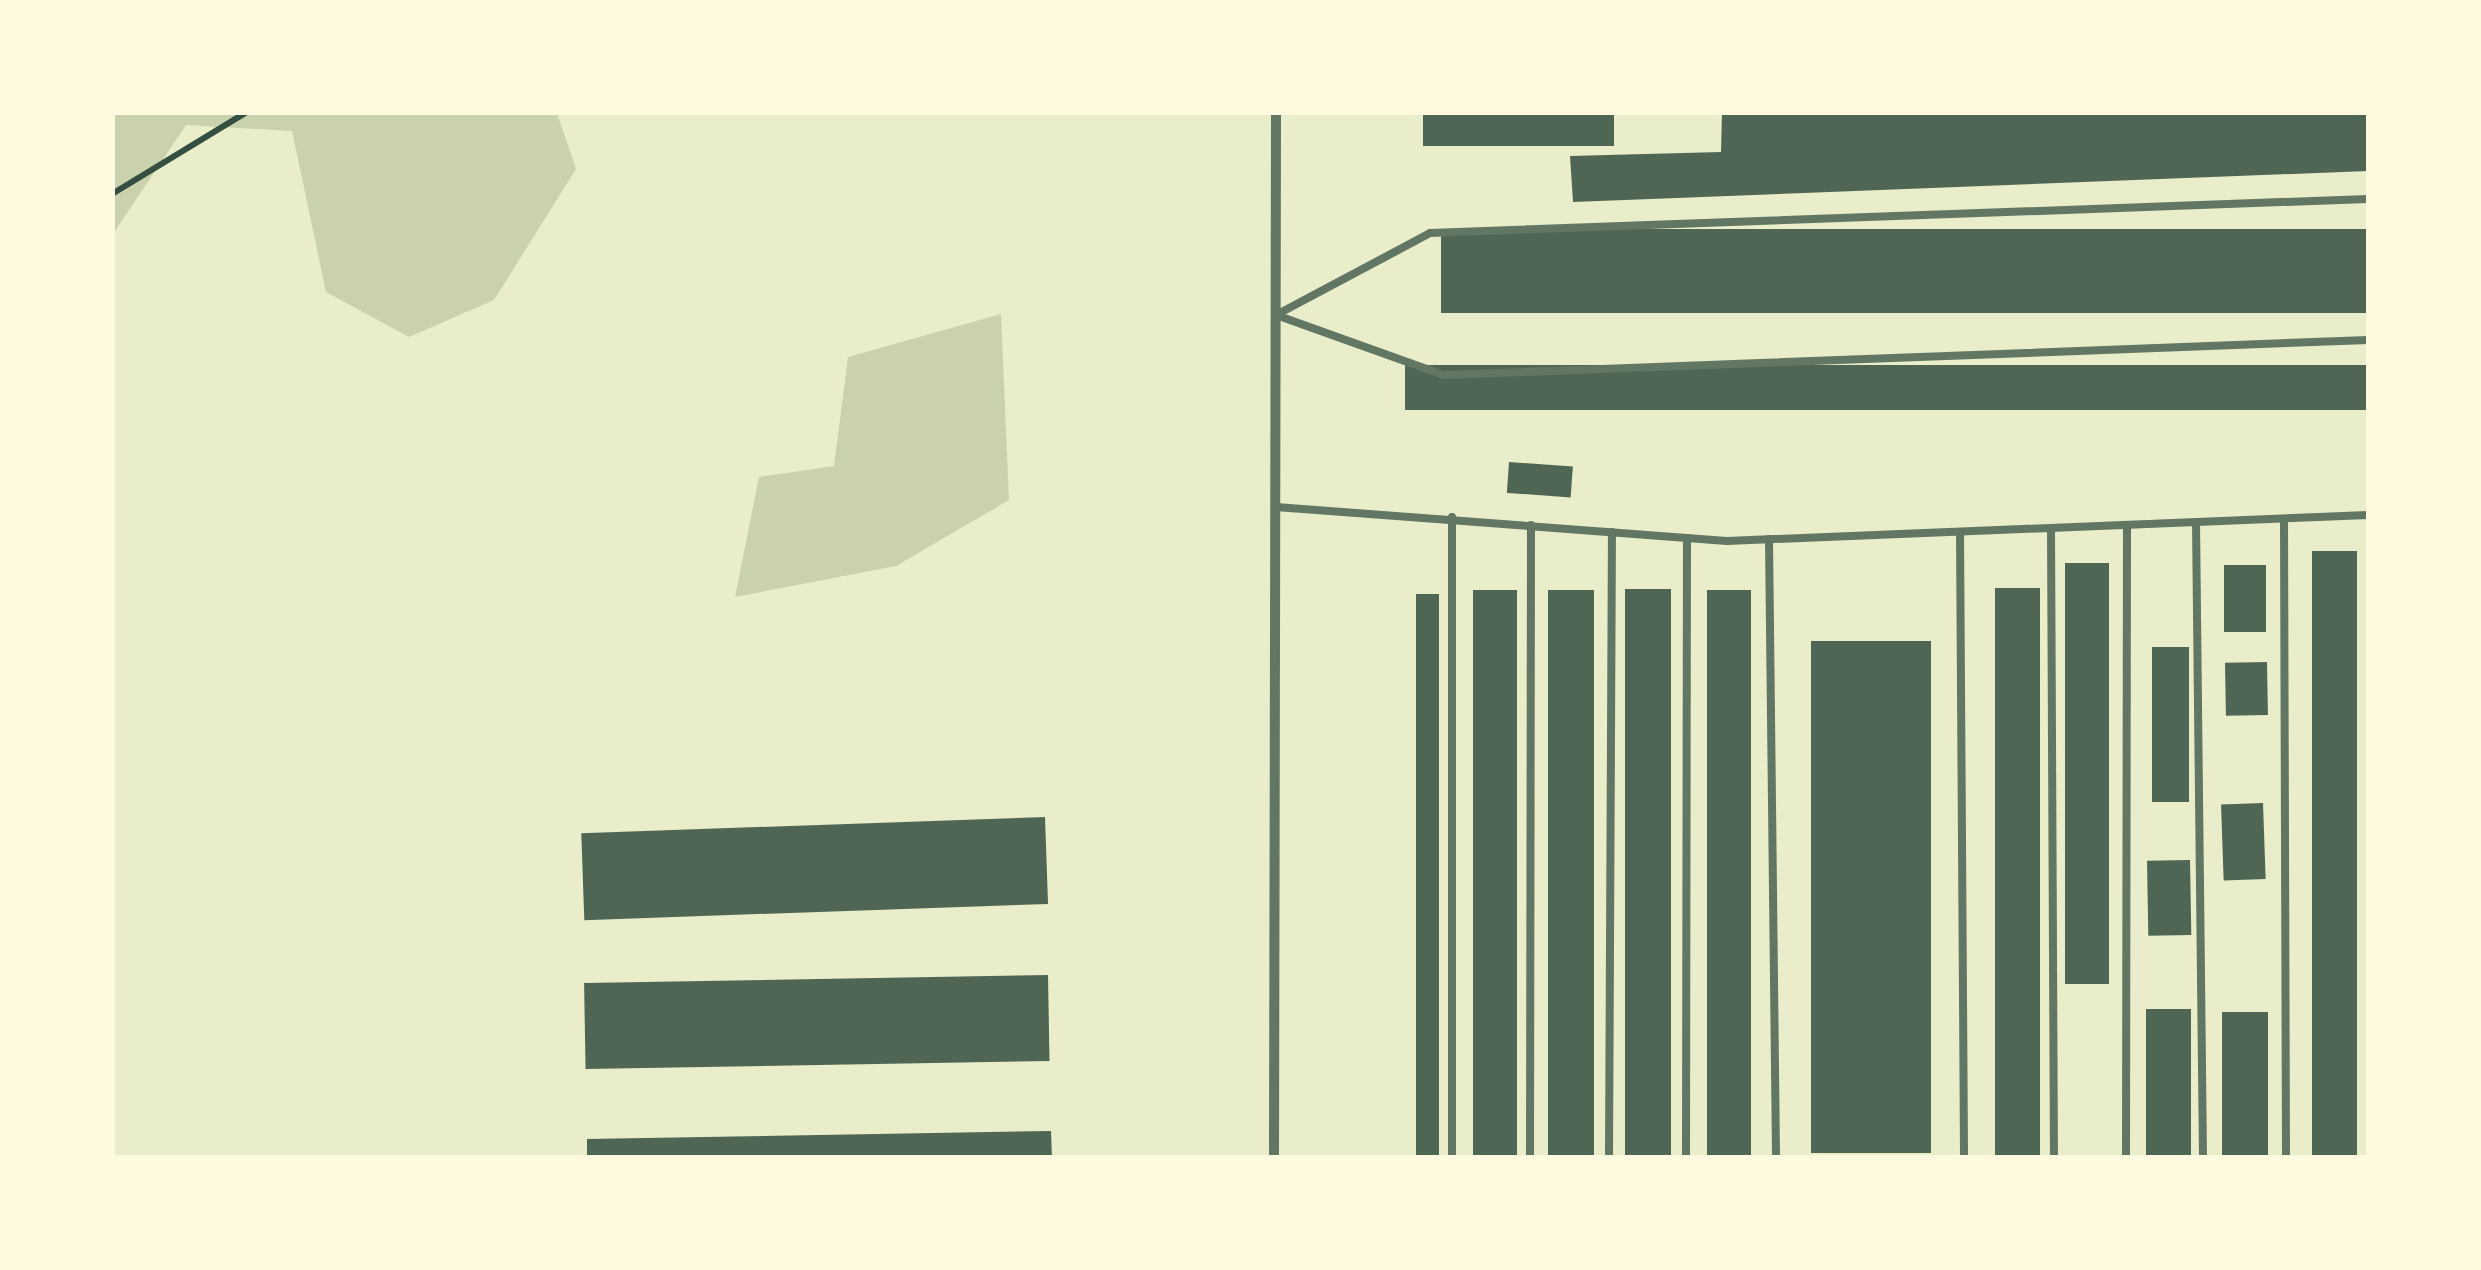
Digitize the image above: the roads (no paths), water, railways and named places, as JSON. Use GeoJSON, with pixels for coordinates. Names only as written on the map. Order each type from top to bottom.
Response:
{"type":"FeatureCollection","features":[{"type":"Feature","properties":{"kind":"street"},"geometry":{"type":"LineString","coordinates":[[1274,1158],[1276,112]]}},
{"type":"Feature","properties":{"kind":"lane"},"geometry":{"type":"LineString","coordinates":[[1276,315],[1430,233],[2368,199]]}},
{"type":"Feature","properties":{"kind":"lane"},"geometry":{"type":"LineString","coordinates":[[1276,315],[1444,376],[2368,340]]}},
{"type":"Feature","properties":{"kind":"lane"},"geometry":{"type":"LineString","coordinates":[[1276,507],[1452,517],[1687,538],[1769,540],[2368,515]]}},
{"type":"Feature","properties":{"kind":"lane"},"geometry":{"type":"LineString","coordinates":[[1452,517],[1452,1158]]}},
{"type":"Feature","properties":{"kind":"lane"},"geometry":{"type":"LineString","coordinates":[[2284,519],[2286,1158]]}},
{"type":"Feature","properties":{"kind":"lane"},"geometry":{"type":"LineString","coordinates":[[2196,522],[2203,1158]]}},
{"type":"Feature","properties":{"kind":"lane"},"geometry":{"type":"LineString","coordinates":[[1530,1158],[1531,525]]}},
{"type":"Feature","properties":{"kind":"lane"},"geometry":{"type":"LineString","coordinates":[[2126,1158],[2127,525]]}},
{"type":"Feature","properties":{"kind":"lane"},"geometry":{"type":"LineString","coordinates":[[2051,528],[2054,1158]]}},
{"type":"Feature","properties":{"kind":"lane"},"geometry":{"type":"LineString","coordinates":[[1609,1158],[1612,532]]}},
{"type":"Feature","properties":{"kind":"lane"},"geometry":{"type":"LineString","coordinates":[[1960,532],[1964,1158]]}},
{"type":"Feature","properties":{"kind":"lane"},"geometry":{"type":"LineString","coordinates":[[1686,1158],[1687,538]]}},
{"type":"Feature","properties":{"kind":"lane"},"geometry":{"type":"LineString","coordinates":[[1769,540],[1776,1158]]}}]}
